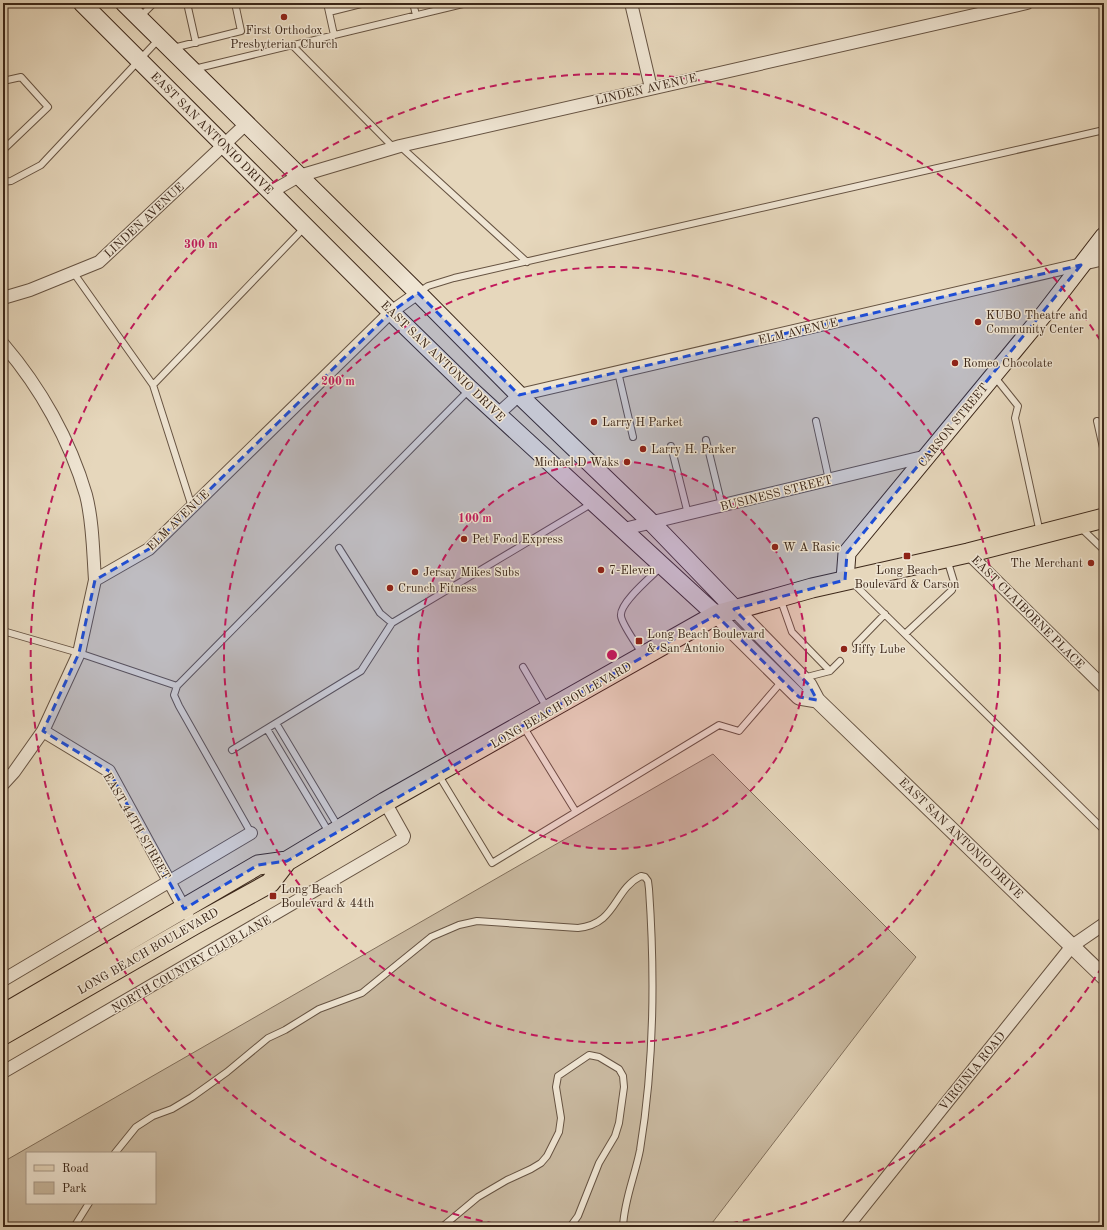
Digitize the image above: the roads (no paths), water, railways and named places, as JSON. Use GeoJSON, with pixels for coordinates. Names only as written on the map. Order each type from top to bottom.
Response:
{"type":"FeatureCollection","features":[{"type":"Feature","properties":{"kind":"main road","name":"EAST SAN ANTONIO DRIVE"},"geometry":{"type":"LineString","coordinates":[[82,3],[224,146],[470,389],[716,615]]}},
{"type":"Feature","properties":{"kind":"main road","name":"EAST SAN ANTONIO DRIVE"},"geometry":{"type":"LineString","coordinates":[[124,3],[418,293],[519,395],[652,523],[735,609]]}},
{"type":"Feature","properties":{"kind":"main road","name":"CARSON STREET"},"geometry":{"type":"LineString","coordinates":[[847,580],[847,553],[993,375],[1104,236]]}},
{"type":"Feature","properties":{"kind":"main road","name":"LONG BEACH BOULEVARD"},"geometry":{"type":"LineString","coordinates":[[3,1035],[194,924],[270,883],[287,861],[385,802],[523,726],[716,615],[780,596],[968,553],[1104,518]]}},
{"type":"Feature","properties":{"kind":"main road","name":"LONG BEACH BOULEVARD"},"geometry":{"type":"LineString","coordinates":[[3,1014],[258,865],[287,861]]}},
{"type":"Feature","properties":{"kind":"street"},"geometry":{"type":"LineString","coordinates":[[631,3],[651,88]]}},
{"type":"Feature","properties":{"kind":"street","name":"LINDEN AVENUE"},"geometry":{"type":"LineString","coordinates":[[271,192],[299,176],[397,147],[1027,3]]}},
{"type":"Feature","properties":{"kind":"street","name":"LINDEN AVENUE"},"geometry":{"type":"LineString","coordinates":[[3,298],[99,262],[246,124]]}},
{"type":"Feature","properties":{"kind":"street","name":"ELM AVENUE"},"geometry":{"type":"LineString","coordinates":[[498,414],[519,395],[1104,259]]}},
{"type":"Feature","properties":{"kind":"street","name":"ELM AVENUE"},"geometry":{"type":"LineString","coordinates":[[95,580],[150,549],[391,312],[418,293]]}},
{"type":"Feature","properties":{"kind":"street"},"geometry":{"type":"LineString","coordinates":[[3,344],[23,367],[65,438],[86,496],[93,538],[95,580],[79,653],[43,731],[14,772],[3,784]]}},
{"type":"Feature","properties":{"kind":"street","name":"BUSINESS STREET"},"geometry":{"type":"LineString","coordinates":[[624,529],[927,456]]}},
{"type":"Feature","properties":{"kind":"street","name":"EAST CLAIBORNE PLACE"},"geometry":{"type":"LineString","coordinates":[[968,553],[1104,687]]}},
{"type":"Feature","properties":{"kind":"street","name":"EAST SAN ANTONIO DRIVE"},"geometry":{"type":"LineString","coordinates":[[735,609],[803,678],[809,685],[817,700],[1104,977]]}},
{"type":"Feature","properties":{"kind":"street","name":"EAST SAN ANTONIO DRIVE"},"geometry":{"type":"LineString","coordinates":[[716,615],[799,697],[817,700]]}},
{"type":"Feature","properties":{"kind":"street","name":"EAST 44TH STREET"},"geometry":{"type":"LineString","coordinates":[[43,731],[108,771],[184,909],[194,924]]}},
{"type":"Feature","properties":{"kind":"street","name":"NORTH COUNTRY CLUB LANE"},"geometry":{"type":"LineString","coordinates":[[3,1072],[403,839],[404,836],[385,802]]}},
{"type":"Feature","properties":{"kind":"street"},"geometry":{"type":"LineString","coordinates":[[3,980],[251,833]]}},
{"type":"Feature","properties":{"kind":"street","name":"VIRGINIA ROAD"},"geometry":{"type":"LineString","coordinates":[[847,1227],[1072,946],[1104,924]]}},
{"type":"Feature","properties":{"kind":"lane"},"geometry":{"type":"LineString","coordinates":[[139,18],[154,3]]}},
{"type":"Feature","properties":{"kind":"lane"},"geometry":{"type":"LineString","coordinates":[[187,3],[196,43]]}},
{"type":"Feature","properties":{"kind":"lane"},"geometry":{"type":"LineString","coordinates":[[3,182],[11,181],[41,164],[140,61],[164,44],[196,43],[241,31],[235,3]]}},
{"type":"Feature","properties":{"kind":"lane"},"geometry":{"type":"LineString","coordinates":[[327,3],[334,35]]}},
{"type":"Feature","properties":{"kind":"lane"},"geometry":{"type":"LineString","coordinates":[[329,12],[365,3]]}},
{"type":"Feature","properties":{"kind":"lane"},"geometry":{"type":"LineString","coordinates":[[413,3],[416,15]]}},
{"type":"Feature","properties":{"kind":"lane"},"geometry":{"type":"LineString","coordinates":[[190,69],[467,3]]}},
{"type":"Feature","properties":{"kind":"lane"},"geometry":{"type":"LineString","coordinates":[[292,45],[397,147],[527,262]]}},
{"type":"Feature","properties":{"kind":"lane"},"geometry":{"type":"LineString","coordinates":[[3,81],[21,77],[48,107],[3,150]]}},
{"type":"Feature","properties":{"kind":"lane"},"geometry":{"type":"LineString","coordinates":[[418,293],[428,286],[454,278],[1104,130]]}},
{"type":"Feature","properties":{"kind":"lane"},"geometry":{"type":"LineString","coordinates":[[153,385],[306,226]]}},
{"type":"Feature","properties":{"kind":"lane"},"geometry":{"type":"LineString","coordinates":[[73,272],[153,385],[192,507]]}},
{"type":"Feature","properties":{"kind":"lane"},"geometry":{"type":"LineString","coordinates":[[618,372],[633,437]]}},
{"type":"Feature","properties":{"kind":"lane"},"geometry":{"type":"LineString","coordinates":[[993,375],[1018,406],[1015,418],[1040,534]]}},
{"type":"Feature","properties":{"kind":"lane"},"geometry":{"type":"LineString","coordinates":[[251,833],[179,706],[174,695],[177,686],[470,389]]}},
{"type":"Feature","properties":{"kind":"lane"},"geometry":{"type":"LineString","coordinates":[[816,421],[829,480]]}},
{"type":"Feature","properties":{"kind":"lane"},"geometry":{"type":"LineString","coordinates":[[1097,421],[1104,452]]}},
{"type":"Feature","properties":{"kind":"lane"},"geometry":{"type":"LineString","coordinates":[[706,440],[722,506]]}},
{"type":"Feature","properties":{"kind":"lane"},"geometry":{"type":"LineString","coordinates":[[671,446],[688,514]]}},
{"type":"Feature","properties":{"kind":"lane"},"geometry":{"type":"LineString","coordinates":[[232,750],[362,672],[392,623],[594,502]]}},
{"type":"Feature","properties":{"kind":"lane"},"geometry":{"type":"LineString","coordinates":[[1078,525],[1104,550]]}},
{"type":"Feature","properties":{"kind":"lane"},"geometry":{"type":"LineString","coordinates":[[339,548],[380,613],[392,623]]}},
{"type":"Feature","properties":{"kind":"lane"},"geometry":{"type":"LineString","coordinates":[[905,634],[952,590],[954,582],[947,558]]}},
{"type":"Feature","properties":{"kind":"lane"},"geometry":{"type":"LineString","coordinates":[[644,657],[621,617],[621,609],[662,565]]}},
{"type":"Feature","properties":{"kind":"lane"},"geometry":{"type":"LineString","coordinates":[[847,580],[885,614],[1104,830]]}},
{"type":"Feature","properties":{"kind":"lane"},"geometry":{"type":"LineString","coordinates":[[780,596],[792,632],[830,672]]}},
{"type":"Feature","properties":{"kind":"lane"},"geometry":{"type":"LineString","coordinates":[[856,644],[885,614]]}},
{"type":"Feature","properties":{"kind":"lane"},"geometry":{"type":"LineString","coordinates":[[3,631],[79,653],[177,686]]}},
{"type":"Feature","properties":{"kind":"lane"},"geometry":{"type":"LineString","coordinates":[[803,678],[830,672],[840,661]]}},
{"type":"Feature","properties":{"kind":"lane"},"geometry":{"type":"LineString","coordinates":[[523,667],[549,711]]}},
{"type":"Feature","properties":{"kind":"lane"},"geometry":{"type":"LineString","coordinates":[[438,774],[492,863],[719,725],[739,730],[783,680]]}},
{"type":"Feature","properties":{"kind":"lane"},"geometry":{"type":"LineString","coordinates":[[276,723],[335,832]]}},
{"type":"Feature","properties":{"kind":"lane"},"geometry":{"type":"LineString","coordinates":[[523,726],[576,812]]}},
{"type":"Feature","properties":{"kind":"lane"},"geometry":{"type":"LineString","coordinates":[[267,729],[335,832]]}},
{"type":"Feature","properties":{"kind":"lane"},"geometry":{"type":"LineString","coordinates":[[116,1152],[136,1127],[153,1116],[172,1109],[192,1097],[227,1072],[268,1038],[285,1030],[319,1009],[362,993],[431,937],[459,925],[477,921],[578,928],[588,927],[601,920],[612,910],[630,884],[641,876],[645,877],[648,881],[649,889],[654,1002],[650,1054],[639,1150],[627,1196],[624,1227]]}},
{"type":"Feature","properties":{"kind":"lane"},"geometry":{"type":"LineString","coordinates":[[442,1227],[478,1197],[541,1163],[559,1132],[561,1118],[556,1087],[558,1076],[589,1055],[599,1057],[619,1069],[623,1076],[624,1087],[619,1124],[615,1136],[599,1163],[574,1222],[570,1227]]}},
{"type":"Feature","properties":{"kind":"lane"},"geometry":{"type":"LineString","coordinates":[[74,1227],[88,1204]]}},
{"type":"Feature","properties":{"kind":"place","name":"First Orthodox Presbyterian Church"},"geometry":{"type":"Point","coordinates":[284,17]}},
{"type":"Feature","properties":{"kind":"place","name":"KUBO Theatre and Community Center"},"geometry":{"type":"Point","coordinates":[978,322]}},
{"type":"Feature","properties":{"kind":"place","name":"Romeo Chocolate"},"geometry":{"type":"Point","coordinates":[955,363]}},
{"type":"Feature","properties":{"kind":"place","name":"Larry H Parket"},"geometry":{"type":"Point","coordinates":[594,422]}},
{"type":"Feature","properties":{"kind":"place","name":"Larry H. Parker"},"geometry":{"type":"Point","coordinates":[643,449]}},
{"type":"Feature","properties":{"kind":"place","name":"Michael D Waks"},"geometry":{"type":"Point","coordinates":[627,462]}},
{"type":"Feature","properties":{"kind":"place","name":"Pet Food Express"},"geometry":{"type":"Point","coordinates":[464,539]}},
{"type":"Feature","properties":{"kind":"place","name":"W A Rasic"},"geometry":{"type":"Point","coordinates":[775,547]}},
{"type":"Feature","properties":{"kind":"place","name":"Long Beach Boulevard & Carson"},"geometry":{"type":"Point","coordinates":[907,556]}},
{"type":"Feature","properties":{"kind":"place","name":"The Merchant"},"geometry":{"type":"Point","coordinates":[1091,563]}},
{"type":"Feature","properties":{"kind":"place","name":"7-Eleven"},"geometry":{"type":"Point","coordinates":[601,570]}},
{"type":"Feature","properties":{"kind":"place","name":"Jersay Mikes Subs"},"geometry":{"type":"Point","coordinates":[415,572]}},
{"type":"Feature","properties":{"kind":"place","name":"Crunch Fitness"},"geometry":{"type":"Point","coordinates":[390,588]}},
{"type":"Feature","properties":{"kind":"place","name":"Long Beach Boulevard & San Antonio"},"geometry":{"type":"Point","coordinates":[639,641]}},
{"type":"Feature","properties":{"kind":"place","name":"Jiffy Lube"},"geometry":{"type":"Point","coordinates":[844,649]}},
{"type":"Feature","properties":{"kind":"place","name":"Long Beach Boulevard & 44th"},"geometry":{"type":"Point","coordinates":[273,896]}}]}
